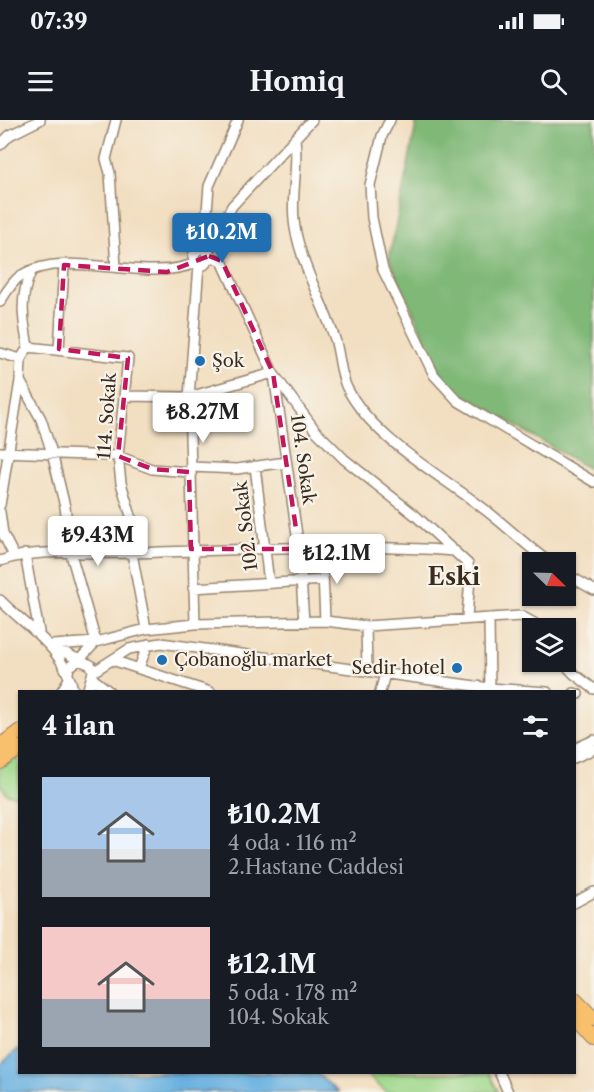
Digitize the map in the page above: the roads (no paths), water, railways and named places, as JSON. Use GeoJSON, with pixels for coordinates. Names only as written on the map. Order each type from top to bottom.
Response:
{"type":"FeatureCollection","features":[{"type":"Feature","properties":{"kind":"highway"},"geometry":{"type":"LineString","coordinates":[[0,746],[18,732]]}},
{"type":"Feature","properties":{"kind":"highway"},"geometry":{"type":"LineString","coordinates":[[0,762],[18,749]]}},
{"type":"Feature","properties":{"kind":"highway"},"geometry":{"type":"LineString","coordinates":[[576,1001],[594,1020]]}},
{"type":"Feature","properties":{"kind":"highway"},"geometry":{"type":"LineString","coordinates":[[576,1019],[594,1039]]}},
{"type":"Feature","properties":{"kind":"street"},"geometry":{"type":"LineString","coordinates":[[0,144],[10,135],[40,120]]}},
{"type":"Feature","properties":{"kind":"street"},"geometry":{"type":"LineString","coordinates":[[116,120],[106,159],[110,173],[116,267]]}},
{"type":"Feature","properties":{"kind":"street"},"geometry":{"type":"LineString","coordinates":[[0,302],[19,277],[64,265],[167,272],[197,264],[207,264],[209,186],[238,120]]}},
{"type":"Feature","properties":{"kind":"street"},"geometry":{"type":"LineString","coordinates":[[207,252],[231,206],[312,120]]}},
{"type":"Feature","properties":{"kind":"street"},"geometry":{"type":"LineString","coordinates":[[390,120],[382,136],[370,185],[372,218],[383,270],[434,375],[458,401],[594,482]]}},
{"type":"Feature","properties":{"kind":"street"},"geometry":{"type":"LineString","coordinates":[[295,138],[297,155],[292,185],[295,231],[303,259],[336,341],[347,387],[374,423],[400,446],[495,517],[535,552]]}},
{"type":"Feature","properties":{"kind":"street"},"geometry":{"type":"LineString","coordinates":[[195,624],[191,549],[189,397],[197,264],[194,253],[207,252],[222,261],[273,373],[292,401],[330,445],[468,564],[471,578],[467,617]]}},
{"type":"Feature","properties":{"kind":"street"},"geometry":{"type":"LineString","coordinates":[[59,349],[64,265]]}},
{"type":"Feature","properties":{"kind":"street"},"geometry":{"type":"LineString","coordinates":[[0,505],[5,453],[20,381],[21,359],[28,347],[22,309],[25,285],[32,272]]}},
{"type":"Feature","properties":{"kind":"street","name":"114. Sokak"},"geometry":{"type":"LineString","coordinates":[[28,347],[128,358],[118,456],[121,483],[131,516],[132,553],[146,629]]}},
{"type":"Feature","properties":{"kind":"street"},"geometry":{"type":"LineString","coordinates":[[0,353],[21,359]]}},
{"type":"Feature","properties":{"kind":"street"},"geometry":{"type":"LineString","coordinates":[[124,396],[189,397],[273,373]]}},
{"type":"Feature","properties":{"kind":"street","name":"104. Sokak"},"geometry":{"type":"LineString","coordinates":[[273,373],[299,549],[304,622]]}},
{"type":"Feature","properties":{"kind":"street"},"geometry":{"type":"LineString","coordinates":[[20,381],[41,419],[52,453],[65,507],[71,554],[96,642]]}},
{"type":"Feature","properties":{"kind":"street"},"geometry":{"type":"LineString","coordinates":[[5,453],[118,456],[152,469],[190,470],[286,462]]}},
{"type":"Feature","properties":{"kind":"street","name":"102. Sokak"},"geometry":{"type":"LineString","coordinates":[[255,466],[269,583]]}},
{"type":"Feature","properties":{"kind":"street"},"geometry":{"type":"LineString","coordinates":[[0,512],[3,534],[14,556]]}},
{"type":"Feature","properties":{"kind":"street"},"geometry":{"type":"LineString","coordinates":[[0,561],[25,554],[132,553],[191,549],[455,551]]}},
{"type":"Feature","properties":{"kind":"street"},"geometry":{"type":"LineString","coordinates":[[322,549],[325,621]]}},
{"type":"Feature","properties":{"kind":"street"},"geometry":{"type":"LineString","coordinates":[[25,554],[39,632]]}},
{"type":"Feature","properties":{"kind":"street"},"geometry":{"type":"LineString","coordinates":[[193,588],[323,580]]}},
{"type":"Feature","properties":{"kind":"street"},"geometry":{"type":"LineString","coordinates":[[576,580],[594,590]]}},
{"type":"Feature","properties":{"kind":"street"},"geometry":{"type":"LineString","coordinates":[[0,600],[39,632],[51,645],[71,681],[81,685],[91,681],[112,660],[129,649],[147,644],[161,644],[368,670],[490,690],[489,618]]}},
{"type":"Feature","properties":{"kind":"street"},"geometry":{"type":"LineString","coordinates":[[51,645],[96,642],[146,629],[195,624],[325,621],[366,626],[467,617],[521,616],[525,618]]}},
{"type":"Feature","properties":{"kind":"street"},"geometry":{"type":"LineString","coordinates":[[366,626],[368,670]]}},
{"type":"Feature","properties":{"kind":"street"},"geometry":{"type":"LineString","coordinates":[[71,681],[69,667],[96,642]]}},
{"type":"Feature","properties":{"kind":"street"},"geometry":{"type":"LineString","coordinates":[[140,668],[147,644]]}},
{"type":"Feature","properties":{"kind":"street"},"geometry":{"type":"LineString","coordinates":[[51,645],[91,665],[91,681]]}},
{"type":"Feature","properties":{"kind":"street"},"geometry":{"type":"LineString","coordinates":[[112,660],[204,690]]}},
{"type":"Feature","properties":{"kind":"street"},"geometry":{"type":"LineString","coordinates":[[572,672],[594,689]]}},
{"type":"Feature","properties":{"kind":"street"},"geometry":{"type":"LineString","coordinates":[[381,690],[385,674]]}},
{"type":"Feature","properties":{"kind":"street"},"geometry":{"type":"LineString","coordinates":[[91,681],[107,690]]}},
{"type":"Feature","properties":{"kind":"street"},"geometry":{"type":"LineString","coordinates":[[576,747],[594,740]]}},
{"type":"Feature","properties":{"kind":"street"},"geometry":{"type":"LineString","coordinates":[[576,757],[594,749]]}},
{"type":"Feature","properties":{"kind":"street"},"geometry":{"type":"LineString","coordinates":[[576,902],[594,892]]}},
{"type":"Feature","properties":{"kind":"street"},"geometry":{"type":"LineString","coordinates":[[499,1074],[508,1092]]}},
{"type":"Feature","properties":{"kind":"water"},"geometry":{"type":"Polygon","coordinates":[[[18,1049],[18,1074],[318,1074],[338,1092],[0,1092],[0,1065],[18,1049]]]}},
{"type":"Feature","properties":{"kind":"place","name":"Şok"},"geometry":{"type":"Point","coordinates":[200,361]}},
{"type":"Feature","properties":{"kind":"place","name":"Çobanoğlu market"},"geometry":{"type":"Point","coordinates":[162,660]}},
{"type":"Feature","properties":{"kind":"place","name":"Sedir hotel"},"geometry":{"type":"Point","coordinates":[457,668]}},
{"type":"Feature","properties":{"kind":"district","name":"Eski"},"geometry":{"type":"Point","coordinates":[454,577]}}]}
